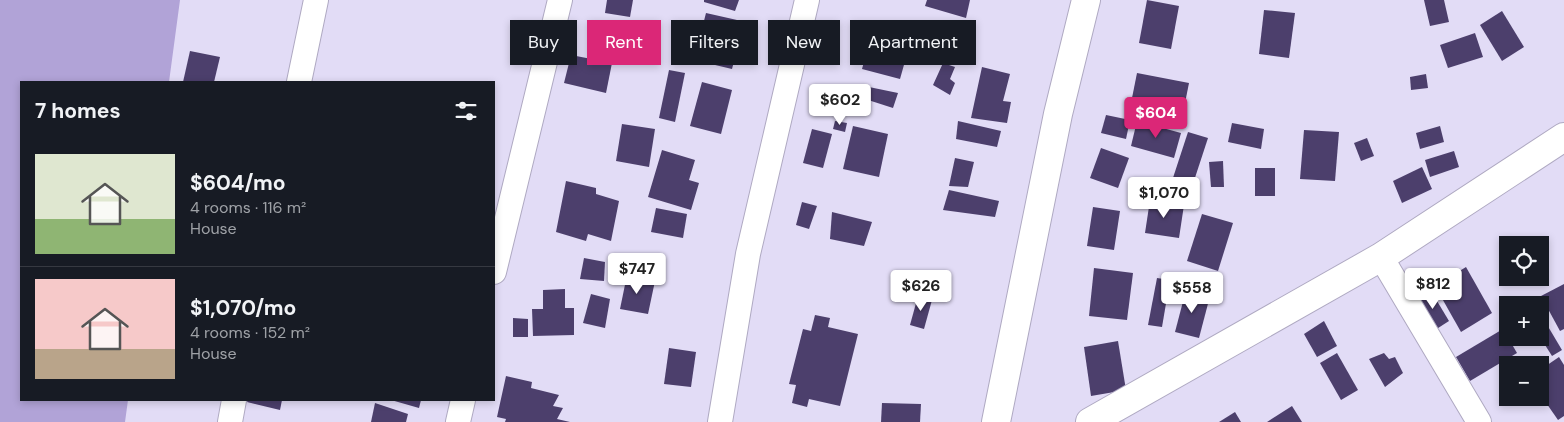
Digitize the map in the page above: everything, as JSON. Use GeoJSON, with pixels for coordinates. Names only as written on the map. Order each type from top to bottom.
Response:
{"type":"FeatureCollection","features":[{"type":"Feature","properties":{"kind":"street"},"geometry":{"type":"LineString","coordinates":[[299,81],[316,0]]}},
{"type":"Feature","properties":{"kind":"street"},"geometry":{"type":"LineString","coordinates":[[495,268],[560,0]]}},
{"type":"Feature","properties":{"kind":"street"},"geometry":{"type":"LineString","coordinates":[[720,422],[748,254],[806,0]]}},
{"type":"Feature","properties":{"kind":"street"},"geometry":{"type":"LineString","coordinates":[[996,422],[1058,114],[1086,0]]}},
{"type":"Feature","properties":{"kind":"street"},"geometry":{"type":"LineString","coordinates":[[1090,422],[1381,257],[1564,137]]}},
{"type":"Feature","properties":{"kind":"street"},"geometry":{"type":"LineString","coordinates":[[1381,257],[1479,422]]}},
{"type":"Feature","properties":{"kind":"street"},"geometry":{"type":"LineString","coordinates":[[230,422],[234,401]]}},
{"type":"Feature","properties":{"kind":"street"},"geometry":{"type":"LineString","coordinates":[[458,422],[463,401]]}},
{"type":"Feature","properties":{"kind":"shaded area"},"geometry":{"type":"Polygon","coordinates":[[[0,0],[180,0],[169,81],[20,81],[20,401],[128,401],[125,422],[0,422],[0,0]]]}},
{"type":"Feature","properties":{"kind":"building"},"geometry":{"type":"Polygon","coordinates":[[[607,0],[633,0],[630,17],[605,13],[607,0]]]}},
{"type":"Feature","properties":{"kind":"building"},"geometry":{"type":"Polygon","coordinates":[[[704,0],[739,0],[735,11],[704,2],[704,0]]]}},
{"type":"Feature","properties":{"kind":"building"},"geometry":{"type":"Polygon","coordinates":[[[927,0],[970,0],[966,18],[925,6],[927,0]]]}},
{"type":"Feature","properties":{"kind":"building"},"geometry":{"type":"Polygon","coordinates":[[[1147,0],[1179,6],[1171,49],[1139,43],[1147,0]]]}},
{"type":"Feature","properties":{"kind":"building"},"geometry":{"type":"Polygon","coordinates":[[[1424,0],[1444,0],[1449,22],[1430,26],[1424,0]]]}},
{"type":"Feature","properties":{"kind":"building"},"geometry":{"type":"Polygon","coordinates":[[[1264,10],[1295,13],[1289,58],[1259,54],[1264,10]]]}},
{"type":"Feature","properties":{"kind":"building"},"geometry":{"type":"Polygon","coordinates":[[[1502,11],[1524,47],[1502,61],[1480,25],[1502,11]]]}},
{"type":"Feature","properties":{"kind":"building"},"geometry":{"type":"Polygon","coordinates":[[[706,13],[737,20],[704,20],[706,13]]]}},
{"type":"Feature","properties":{"kind":"building"},"geometry":{"type":"Polygon","coordinates":[[[1475,33],[1483,57],[1448,68],[1440,45],[1475,33]]]}},
{"type":"Feature","properties":{"kind":"building"},"geometry":{"type":"Polygon","coordinates":[[[190,51],[220,57],[214,81],[183,81],[190,51]]]}},
{"type":"Feature","properties":{"kind":"building"},"geometry":{"type":"Polygon","coordinates":[[[577,56],[587,58],[587,65],[612,65],[606,93],[564,83],[568,65],[577,65],[577,56]]]}},
{"type":"Feature","properties":{"kind":"building"},"geometry":{"type":"Polygon","coordinates":[[[715,65],[733,65],[732,69],[715,65]]]}},
{"type":"Feature","properties":{"kind":"building"},"geometry":{"type":"Polygon","coordinates":[[[863,65],[904,65],[900,79],[862,69],[863,65]]]}},
{"type":"Feature","properties":{"kind":"building"},"geometry":{"type":"Polygon","coordinates":[[[942,65],[955,67],[950,79],[955,83],[950,95],[933,85],[942,65]]]}},
{"type":"Feature","properties":{"kind":"building"},"geometry":{"type":"Polygon","coordinates":[[[982,67],[1010,74],[1003,101],[1011,102],[1007,123],[971,118],[982,67]]]}},
{"type":"Feature","properties":{"kind":"building"},"geometry":{"type":"Polygon","coordinates":[[[669,70],[685,73],[675,122],[659,118],[669,70]]]}},
{"type":"Feature","properties":{"kind":"building"},"geometry":{"type":"Polygon","coordinates":[[[1137,73],[1189,83],[1182,118],[1130,108],[1137,73]]]}},
{"type":"Feature","properties":{"kind":"building"},"geometry":{"type":"Polygon","coordinates":[[[1426,74],[1428,88],[1411,90],[1410,77],[1426,74]]]}},
{"type":"Feature","properties":{"kind":"building"},"geometry":{"type":"Polygon","coordinates":[[[702,82],[732,90],[721,134],[690,126],[702,82]]]}},
{"type":"Feature","properties":{"kind":"building"},"geometry":{"type":"Polygon","coordinates":[[[869,87],[898,93],[893,108],[865,99],[869,87]]]}},
{"type":"Feature","properties":{"kind":"building"},"geometry":{"type":"Polygon","coordinates":[[[1106,115],[1130,120],[1126,139],[1101,133],[1106,115]]]}},
{"type":"Feature","properties":{"kind":"building"},"geometry":{"type":"Polygon","coordinates":[[[835,121],[847,123],[845,132],[833,129],[835,121]]]}},
{"type":"Feature","properties":{"kind":"building"},"geometry":{"type":"Polygon","coordinates":[[[958,121],[1001,131],[997,147],[956,139],[958,121]]]}},
{"type":"Feature","properties":{"kind":"building"},"geometry":{"type":"Polygon","coordinates":[[[1137,121],[1181,133],[1174,158],[1131,146],[1137,121]]]}},
{"type":"Feature","properties":{"kind":"building"},"geometry":{"type":"Polygon","coordinates":[[[1232,123],[1264,129],[1261,149],[1228,142],[1232,123]]]}},
{"type":"Feature","properties":{"kind":"building"},"geometry":{"type":"Polygon","coordinates":[[[622,124],[655,129],[649,167],[616,161],[622,124]]]}},
{"type":"Feature","properties":{"kind":"building"},"geometry":{"type":"Polygon","coordinates":[[[853,126],[888,134],[879,177],[843,169],[853,126]]]}},
{"type":"Feature","properties":{"kind":"building"},"geometry":{"type":"Polygon","coordinates":[[[1440,126],[1444,142],[1420,149],[1416,133],[1440,126]]]}},
{"type":"Feature","properties":{"kind":"building"},"geometry":{"type":"Polygon","coordinates":[[[812,129],[832,134],[823,168],[803,163],[812,129]]]}},
{"type":"Feature","properties":{"kind":"building"},"geometry":{"type":"Polygon","coordinates":[[[1304,130],[1339,132],[1335,181],[1300,179],[1304,130]]]}},
{"type":"Feature","properties":{"kind":"building"},"geometry":{"type":"Polygon","coordinates":[[[1188,132],[1208,138],[1190,193],[1170,187],[1188,132]]]}},
{"type":"Feature","properties":{"kind":"building"},"geometry":{"type":"Polygon","coordinates":[[[1367,138],[1374,156],[1361,161],[1354,143],[1367,138]]]}},
{"type":"Feature","properties":{"kind":"building"},"geometry":{"type":"Polygon","coordinates":[[[1101,148],[1129,158],[1118,188],[1090,178],[1101,148]]]}},
{"type":"Feature","properties":{"kind":"building"},"geometry":{"type":"Polygon","coordinates":[[[662,150],[695,160],[689,180],[699,183],[691,210],[648,197],[662,150]]]}},
{"type":"Feature","properties":{"kind":"building"},"geometry":{"type":"Polygon","coordinates":[[[1454,151],[1459,167],[1430,177],[1425,160],[1454,151]]]}},
{"type":"Feature","properties":{"kind":"building"},"geometry":{"type":"Polygon","coordinates":[[[955,158],[974,162],[968,187],[949,186],[955,158]]]}},
{"type":"Feature","properties":{"kind":"building"},"geometry":{"type":"Polygon","coordinates":[[[1223,161],[1224,187],[1211,187],[1209,162],[1223,161]]]}},
{"type":"Feature","properties":{"kind":"building"},"geometry":{"type":"Polygon","coordinates":[[[1422,167],[1432,189],[1402,203],[1393,181],[1422,167]]]}},
{"type":"Feature","properties":{"kind":"building"},"geometry":{"type":"Polygon","coordinates":[[[1255,168],[1275,168],[1275,196],[1255,196],[1255,168]]]}},
{"type":"Feature","properties":{"kind":"building"},"geometry":{"type":"Polygon","coordinates":[[[566,181],[596,188],[596,194],[619,201],[611,241],[588,234],[586,241],[556,232],[566,181]]]}},
{"type":"Feature","properties":{"kind":"building"},"geometry":{"type":"Polygon","coordinates":[[[949,190],[999,201],[995,217],[943,210],[949,190]]]}},
{"type":"Feature","properties":{"kind":"building"},"geometry":{"type":"Polygon","coordinates":[[[1150,200],[1184,205],[1179,238],[1145,233],[1150,200]]]}},
{"type":"Feature","properties":{"kind":"building"},"geometry":{"type":"Polygon","coordinates":[[[802,202],[817,206],[809,229],[796,225],[802,202]]]}},
{"type":"Feature","properties":{"kind":"building"},"geometry":{"type":"Polygon","coordinates":[[[1093,207],[1120,211],[1114,250],[1087,246],[1093,207]]]}},
{"type":"Feature","properties":{"kind":"building"},"geometry":{"type":"Polygon","coordinates":[[[656,208],[687,214],[683,238],[651,232],[656,208]]]}},
{"type":"Feature","properties":{"kind":"building"},"geometry":{"type":"Polygon","coordinates":[[[832,212],[872,222],[864,246],[830,239],[832,212]]]}},
{"type":"Feature","properties":{"kind":"building"},"geometry":{"type":"Polygon","coordinates":[[[1202,214],[1233,223],[1218,271],[1187,261],[1202,214]]]}},
{"type":"Feature","properties":{"kind":"building"},"geometry":{"type":"Polygon","coordinates":[[[584,258],[605,262],[604,281],[580,279],[584,258]]]}},
{"type":"Feature","properties":{"kind":"building"},"geometry":{"type":"Polygon","coordinates":[[[1466,267],[1492,313],[1461,332],[1435,286],[1466,267]]]}},
{"type":"Feature","properties":{"kind":"building"},"geometry":{"type":"Polygon","coordinates":[[[1094,268],[1133,273],[1127,320],[1089,316],[1094,268]]]}},
{"type":"Feature","properties":{"kind":"building"},"geometry":{"type":"Polygon","coordinates":[[[627,275],[655,281],[648,314],[620,309],[627,275]]]}},
{"type":"Feature","properties":{"kind":"building"},"geometry":{"type":"Polygon","coordinates":[[[1157,278],[1170,280],[1162,327],[1148,325],[1157,278]]]}},
{"type":"Feature","properties":{"kind":"building"},"geometry":{"type":"Polygon","coordinates":[[[1564,284],[1564,329],[1560,331],[1549,311],[1549,296],[1541,296],[1564,284]]]}},
{"type":"Feature","properties":{"kind":"building"},"geometry":{"type":"Polygon","coordinates":[[[565,289],[565,308],[574,308],[574,335],[533,336],[532,309],[543,309],[543,290],[565,289]]]}},
{"type":"Feature","properties":{"kind":"building"},"geometry":{"type":"Polygon","coordinates":[[[1186,290],[1210,296],[1199,338],[1175,332],[1186,290]]]}},
{"type":"Feature","properties":{"kind":"building"},"geometry":{"type":"Polygon","coordinates":[[[1431,291],[1449,321],[1435,330],[1417,300],[1431,291]]]}},
{"type":"Feature","properties":{"kind":"building"},"geometry":{"type":"Polygon","coordinates":[[[591,294],[610,299],[605,328],[583,323],[591,294]]]}},
{"type":"Feature","properties":{"kind":"building"},"geometry":{"type":"Polygon","coordinates":[[[918,296],[932,300],[924,329],[910,325],[918,296]]]}},
{"type":"Feature","properties":{"kind":"building"},"geometry":{"type":"Polygon","coordinates":[[[815,315],[830,318],[828,327],[858,334],[840,406],[809,399],[807,407],[792,403],[796,385],[789,384],[803,329],[811,331],[815,315]]]}},
{"type":"Feature","properties":{"kind":"building"},"geometry":{"type":"Polygon","coordinates":[[[513,318],[528,319],[528,337],[513,337],[513,318]]]}},
{"type":"Feature","properties":{"kind":"building"},"geometry":{"type":"Polygon","coordinates":[[[1324,321],[1337,346],[1317,357],[1304,334],[1324,321]]]}},
{"type":"Feature","properties":{"kind":"building"},"geometry":{"type":"Polygon","coordinates":[[[1549,328],[1562,350],[1552,356],[1546,346],[1549,346],[1549,328]]]}},
{"type":"Feature","properties":{"kind":"building"},"geometry":{"type":"Polygon","coordinates":[[[1499,331],[1499,346],[1513,346],[1517,353],[1512,356],[1499,356],[1499,364],[1470,381],[1456,357],[1499,331]]]}},
{"type":"Feature","properties":{"kind":"building"},"geometry":{"type":"Polygon","coordinates":[[[1118,341],[1126,390],[1091,396],[1084,347],[1118,341]]]}},
{"type":"Feature","properties":{"kind":"building"},"geometry":{"type":"Polygon","coordinates":[[[669,348],[696,352],[691,387],[664,384],[669,348]]]}},
{"type":"Feature","properties":{"kind":"building"},"geometry":{"type":"Polygon","coordinates":[[[1337,353],[1358,390],[1341,400],[1320,363],[1337,353]]]}},
{"type":"Feature","properties":{"kind":"building"},"geometry":{"type":"Polygon","coordinates":[[[1384,353],[1389,359],[1395,357],[1403,373],[1385,387],[1369,359],[1384,353]]]}},
{"type":"Feature","properties":{"kind":"building"},"geometry":{"type":"Polygon","coordinates":[[[1559,357],[1564,365],[1564,416],[1558,420],[1548,406],[1549,364],[1559,357]]]}},
{"type":"Feature","properties":{"kind":"building"},"geometry":{"type":"Polygon","coordinates":[[[506,376],[532,382],[531,388],[559,395],[553,406],[563,408],[557,419],[570,422],[505,422],[506,419],[497,417],[506,376]]]}},
{"type":"Feature","properties":{"kind":"building"},"geometry":{"type":"Polygon","coordinates":[[[248,401],[282,401],[280,410],[248,401]]]}},
{"type":"Feature","properties":{"kind":"building"},"geometry":{"type":"Polygon","coordinates":[[[394,401],[421,401],[419,408],[394,401]]]}},
{"type":"Feature","properties":{"kind":"building"},"geometry":{"type":"Polygon","coordinates":[[[375,403],[408,414],[406,422],[371,422],[375,403]]]}},
{"type":"Feature","properties":{"kind":"building"},"geometry":{"type":"Polygon","coordinates":[[[882,403],[921,404],[920,422],[881,422],[882,403]]]}},
{"type":"Feature","properties":{"kind":"building"},"geometry":{"type":"Polygon","coordinates":[[[1292,406],[1302,422],[1267,422],[1292,406]]]}},
{"type":"Feature","properties":{"kind":"building"},"geometry":{"type":"Polygon","coordinates":[[[1235,412],[1241,422],[1219,422],[1235,412]]]}}]}
